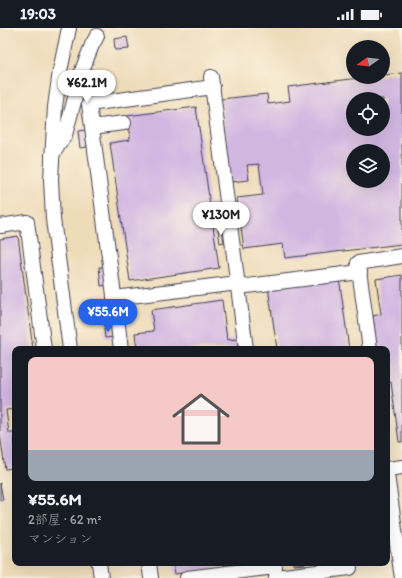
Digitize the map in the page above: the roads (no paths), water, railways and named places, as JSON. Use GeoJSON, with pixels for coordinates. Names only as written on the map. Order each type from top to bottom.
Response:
{"type":"FeatureCollection","features":[{"type":"Feature","properties":{"kind":"street"},"geometry":{"type":"LineString","coordinates":[[69,28],[60,71],[55,107],[51,179],[53,219],[70,346]]}},
{"type":"Feature","properties":{"kind":"street"},"geometry":{"type":"LineString","coordinates":[[52,155],[65,135],[84,68],[92,45],[97,36]]}},
{"type":"Feature","properties":{"kind":"street"},"geometry":{"type":"LineString","coordinates":[[121,346],[89,104],[212,82],[246,346]]}},
{"type":"Feature","properties":{"kind":"street"},"geometry":{"type":"LineString","coordinates":[[92,127],[124,123]]}},
{"type":"Feature","properties":{"kind":"street"},"geometry":{"type":"LineString","coordinates":[[0,226],[28,222],[44,346]]}},
{"type":"Feature","properties":{"kind":"street"},"geometry":{"type":"LineString","coordinates":[[370,346],[358,263],[402,256]]}},
{"type":"Feature","properties":{"kind":"street"},"geometry":{"type":"LineString","coordinates":[[114,298],[360,272]]}},
{"type":"Feature","properties":{"kind":"street"},"geometry":{"type":"LineString","coordinates":[[390,469],[402,467]]}},
{"type":"Feature","properties":{"kind":"street"},"geometry":{"type":"LineString","coordinates":[[390,495],[402,578]]}},
{"type":"Feature","properties":{"kind":"street"},"geometry":{"type":"LineString","coordinates":[[99,566],[101,578]]}},
{"type":"Feature","properties":{"kind":"street"},"geometry":{"type":"LineString","coordinates":[[150,566],[152,578]]}},
{"type":"Feature","properties":{"kind":"street"},"geometry":{"type":"LineString","coordinates":[[187,578],[276,571],[350,570]]}}]}
